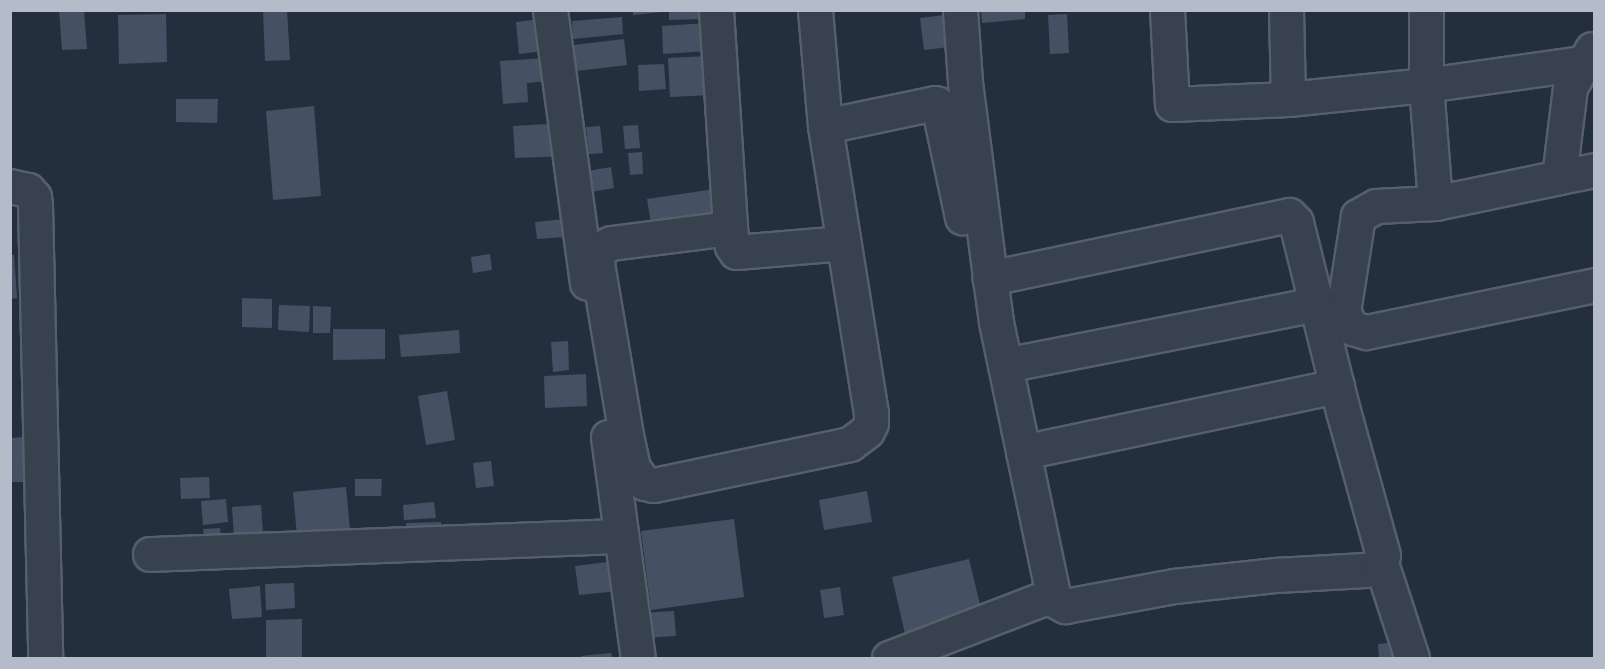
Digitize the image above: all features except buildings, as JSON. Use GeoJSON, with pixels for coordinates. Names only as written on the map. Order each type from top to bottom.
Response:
{"type":"FeatureCollection","features":[{"type":"Feature","properties":{"kind":"street"},"geometry":{"type":"LineString","coordinates":[[550,10],[638,658]]}},
{"type":"Feature","properties":{"kind":"street"},"geometry":{"type":"LineString","coordinates":[[716,10],[732,246],[736,252],[844,243]]}},
{"type":"Feature","properties":{"kind":"street"},"geometry":{"type":"LineString","coordinates":[[730,228],[611,243],[603,245],[597,253],[626,435],[633,468],[644,483],[652,485],[850,444],[867,431],[871,412],[825,126],[814,10]]}},
{"type":"Feature","properties":{"kind":"street"},"geometry":{"type":"LineString","coordinates":[[960,10],[965,82],[990,278],[1005,365],[1052,595],[1059,604],[1065,606],[1185,585],[1276,575],[1365,570],[1376,568],[1381,563],[1383,555],[1296,222],[1289,214],[990,278]]}},
{"type":"Feature","properties":{"kind":"street"},"geometry":{"type":"LineString","coordinates":[[1167,10],[1172,104],[1288,99],[1426,85],[1589,54]]}},
{"type":"Feature","properties":{"kind":"street"},"geometry":{"type":"LineString","coordinates":[[1286,10],[1288,99]]}},
{"type":"Feature","properties":{"kind":"street"},"geometry":{"type":"LineString","coordinates":[[1426,10],[1426,85],[1435,203]]}},
{"type":"Feature","properties":{"kind":"street"},"geometry":{"type":"LineString","coordinates":[[1559,177],[1570,87],[1589,54]]}},
{"type":"Feature","properties":{"kind":"street"},"geometry":{"type":"LineString","coordinates":[[825,126],[938,104],[962,217]]}},
{"type":"Feature","properties":{"kind":"street"},"geometry":{"type":"LineString","coordinates":[[1594,170],[1435,203],[1376,206],[1358,216],[1343,312],[1352,328],[1366,332],[1594,285]]}},
{"type":"Feature","properties":{"kind":"street"},"geometry":{"type":"LineString","coordinates":[[10,186],[28,190],[34,197],[35,205],[45,658]]}},
{"type":"Feature","properties":{"kind":"street"},"geometry":{"type":"LineString","coordinates":[[1005,365],[1316,304]]}},
{"type":"Feature","properties":{"kind":"street"},"geometry":{"type":"LineString","coordinates":[[1023,452],[1337,386]]}},
{"type":"Feature","properties":{"kind":"street"},"geometry":{"type":"LineString","coordinates":[[150,554],[621,536]]}},
{"type":"Feature","properties":{"kind":"street"},"geometry":{"type":"LineString","coordinates":[[1381,563],[1412,658]]}},
{"type":"Feature","properties":{"kind":"street"},"geometry":{"type":"LineString","coordinates":[[889,658],[1052,595]]}}]}
